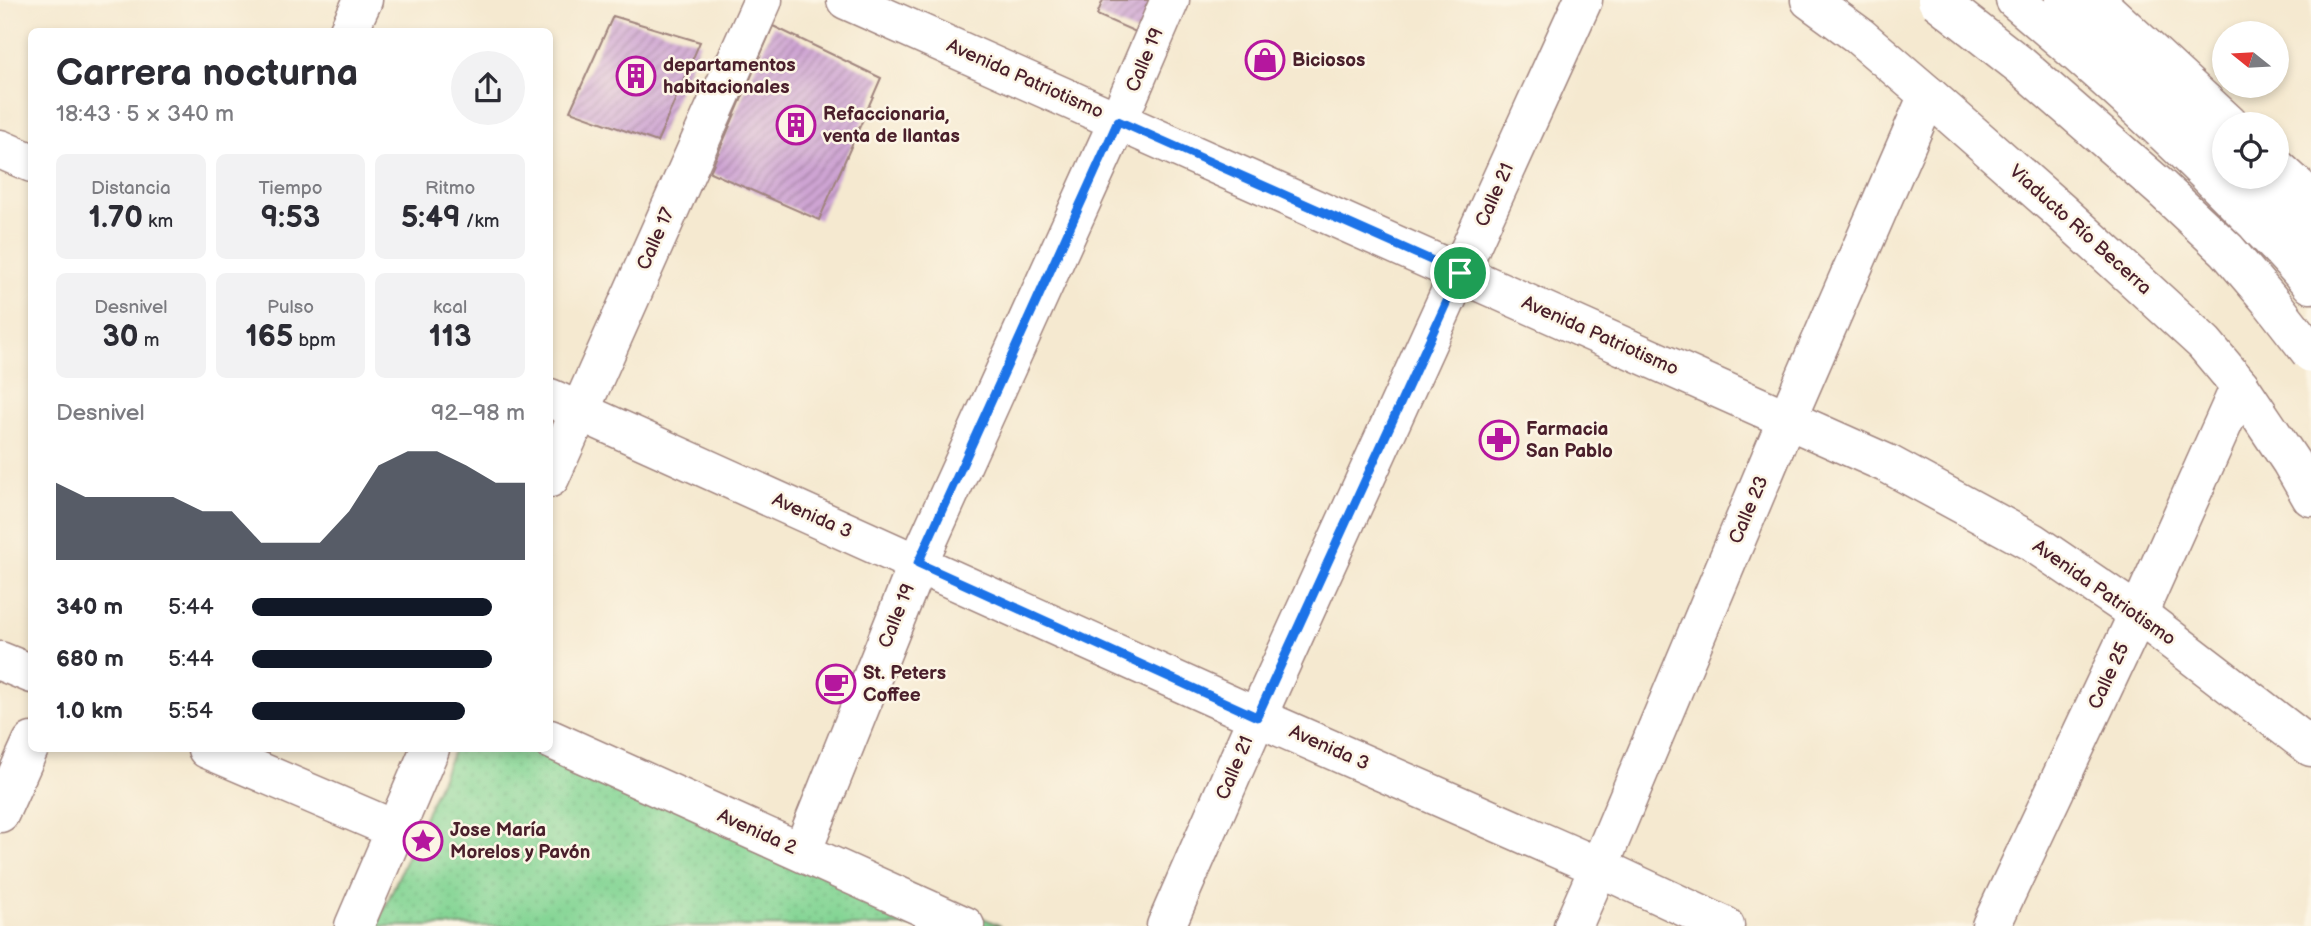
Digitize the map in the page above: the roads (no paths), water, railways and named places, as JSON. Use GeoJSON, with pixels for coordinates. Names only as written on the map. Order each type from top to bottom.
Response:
{"type":"FeatureCollection","features":[{"type":"Feature","properties":{"kind":"main road"},"geometry":{"type":"LineString","coordinates":[[350,28],[363,0]]}},
{"type":"Feature","properties":{"kind":"main road","name":"Calle 17"},"geometry":{"type":"LineString","coordinates":[[553,462],[564,405],[763,0]]}},
{"type":"Feature","properties":{"kind":"main road","name":"Avenida Patriotismo"},"geometry":{"type":"LineString","coordinates":[[846,0],[1888,464],[2032,542],[2296,727],[2311,747]]}},
{"type":"Feature","properties":{"kind":"main road","name":"Calle 19"},"geometry":{"type":"LineString","coordinates":[[802,852],[918,563],[1170,0]]}},
{"type":"Feature","properties":{"kind":"main road","name":"Calle 21"},"geometry":{"type":"LineString","coordinates":[[1166,926],[1257,717],[1583,0]]}},
{"type":"Feature","properties":{"kind":"main road","name":"Viaducto Río Becerra"},"geometry":{"type":"LineString","coordinates":[[1810,0],[1928,95],[2204,343],[2240,386],[2311,497]]}},
{"type":"Feature","properties":{"kind":"main road"},"geometry":{"type":"LineString","coordinates":[[1937,0],[2088,122],[2199,223],[2227,250],[2311,353]]}},
{"type":"Feature","properties":{"kind":"main road"},"geometry":{"type":"LineString","coordinates":[[1956,0],[2029,60],[2107,130],[2204,237],[2311,372]]}},
{"type":"Feature","properties":{"kind":"main road"},"geometry":{"type":"LineString","coordinates":[[2015,0],[2087,61],[2192,159],[2293,262],[2311,284]]}},
{"type":"Feature","properties":{"kind":"main road"},"geometry":{"type":"LineString","coordinates":[[2064,0],[2212,137]]}},
{"type":"Feature","properties":{"kind":"main road"},"geometry":{"type":"LineString","coordinates":[[2095,0],[2216,112]]}},
{"type":"Feature","properties":{"kind":"main road","name":"Calle 23"},"geometry":{"type":"LineString","coordinates":[[1573,926],[1787,419],[1928,95]]}},
{"type":"Feature","properties":{"kind":"main road"},"geometry":{"type":"LineString","coordinates":[[0,149],[28,161]]}},
{"type":"Feature","properties":{"kind":"main road"},"geometry":{"type":"LineString","coordinates":[[2289,179],[2311,199]]}},
{"type":"Feature","properties":{"kind":"main road"},"geometry":{"type":"LineString","coordinates":[[2266,189],[2311,234]]}},
{"type":"Feature","properties":{"kind":"main road","name":"Calle 25"},"geometry":{"type":"LineString","coordinates":[[1990,926],[2138,614],[2240,386]]}},
{"type":"Feature","properties":{"kind":"main road","name":"Avenida 3"},"geometry":{"type":"LineString","coordinates":[[564,405],[1257,717],[1600,867],[1725,926]]}},
{"type":"Feature","properties":{"kind":"main road"},"geometry":{"type":"LineString","coordinates":[[0,660],[28,672]]}},
{"type":"Feature","properties":{"kind":"main road","name":"Avenida 2"},"geometry":{"type":"LineString","coordinates":[[553,740],[965,926]]}},
{"type":"Feature","properties":{"kind":"main road"},"geometry":{"type":"LineString","coordinates":[[0,813],[28,752]]}},
{"type":"Feature","properties":{"kind":"main road"},"geometry":{"type":"LineString","coordinates":[[214,752],[396,830]]}},
{"type":"Feature","properties":{"kind":"main road"},"geometry":{"type":"LineString","coordinates":[[354,926],[429,752]]}},
{"type":"Feature","properties":{"kind":"place","name":"Biciosos"},"geometry":{"type":"Point","coordinates":[1265,60]}},
{"type":"Feature","properties":{"kind":"place","name":"departamentos habitacionales"},"geometry":{"type":"Point","coordinates":[636,76]}},
{"type":"Feature","properties":{"kind":"place","name":"Refaccionaria, venta de llantas"},"geometry":{"type":"Point","coordinates":[796,125]}},
{"type":"Feature","properties":{"kind":"place","name":"Farmacia San Pablo"},"geometry":{"type":"Point","coordinates":[1499,440]}},
{"type":"Feature","properties":{"kind":"place","name":"St. Peters Coffee"},"geometry":{"type":"Point","coordinates":[836,684]}},
{"type":"Feature","properties":{"kind":"place","name":"Jose María Morelos y Pavón"},"geometry":{"type":"Point","coordinates":[423,841]}}]}
